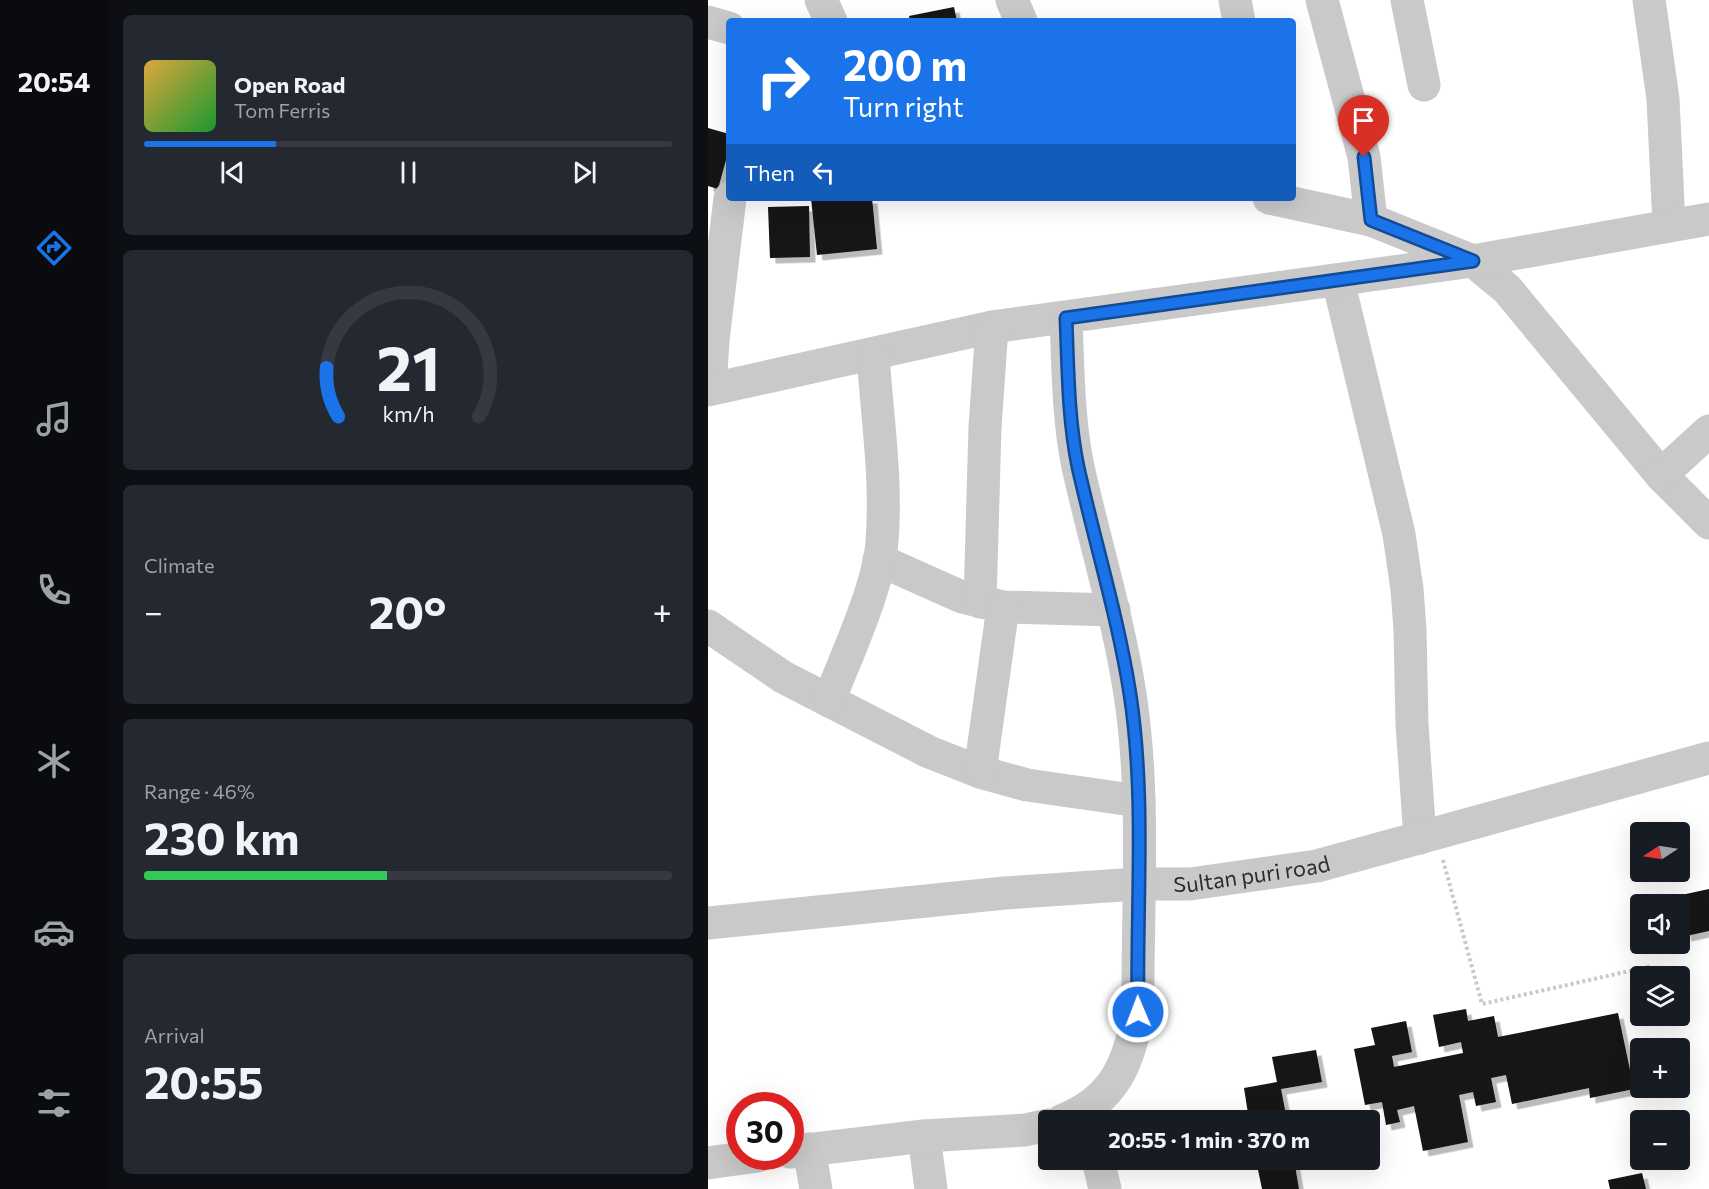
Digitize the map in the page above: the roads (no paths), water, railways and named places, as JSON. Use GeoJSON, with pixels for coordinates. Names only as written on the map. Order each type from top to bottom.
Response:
{"type":"FeatureCollection","features":[{"type":"Feature","properties":{"kind":"street"},"geometry":{"type":"LineString","coordinates":[[821,0],[830,18]]}},
{"type":"Feature","properties":{"kind":"street"},"geometry":{"type":"LineString","coordinates":[[1012,0],[1020,18]]}},
{"type":"Feature","properties":{"kind":"street"},"geometry":{"type":"LineString","coordinates":[[1235,0],[1238,18]]}},
{"type":"Feature","properties":{"kind":"street"},"geometry":{"type":"LineString","coordinates":[[1322,0],[1364,157],[1371,220]]}},
{"type":"Feature","properties":{"kind":"street"},"geometry":{"type":"LineString","coordinates":[[1407,0],[1424,85]]}},
{"type":"Feature","properties":{"kind":"street"},"geometry":{"type":"LineString","coordinates":[[1649,0],[1663,99],[1669,225]]}},
{"type":"Feature","properties":{"kind":"street"},"geometry":{"type":"LineString","coordinates":[[708,22],[726,27]]}},
{"type":"Feature","properties":{"kind":"street"},"geometry":{"type":"LineString","coordinates":[[730,201],[709,389],[873,355],[992,327],[1473,261],[1709,219]]}},
{"type":"Feature","properties":{"kind":"street"},"geometry":{"type":"LineString","coordinates":[[1283,201],[1371,220],[1473,261],[1507,289],[1661,475],[1709,523]]}},
{"type":"Feature","properties":{"kind":"street"},"geometry":{"type":"LineString","coordinates":[[1338,280],[1399,534],[1410,630],[1412,724],[1428,835]]}},
{"type":"Feature","properties":{"kind":"street"},"geometry":{"type":"LineString","coordinates":[[1066,318],[1070,405],[1078,466],[1113,610],[1130,696],[1139,801],[1138,1012],[1132,1045],[1109,1089],[1087,1110]]}},
{"type":"Feature","properties":{"kind":"street"},"geometry":{"type":"LineString","coordinates":[[980,772],[991,604],[985,427],[992,327]]}},
{"type":"Feature","properties":{"kind":"street"},"geometry":{"type":"LineString","coordinates":[[829,701],[876,575],[882,543],[883,494],[873,355]]}},
{"type":"Feature","properties":{"kind":"street"},"geometry":{"type":"LineString","coordinates":[[1661,475],[1709,431]]}},
{"type":"Feature","properties":{"kind":"street"},"geometry":{"type":"LineString","coordinates":[[879,560],[962,597],[991,604],[1113,610]]}},
{"type":"Feature","properties":{"kind":"street"},"geometry":{"type":"LineString","coordinates":[[708,626],[783,677],[929,752],[980,772],[1027,785],[1139,801]]}},
{"type":"Feature","properties":{"kind":"street","name":"Sultan puri road"},"geometry":{"type":"LineString","coordinates":[[708,923],[1005,893],[1137,884],[1190,884],[1317,866],[1709,758]]}},
{"type":"Feature","properties":{"kind":"street"},"geometry":{"type":"LineString","coordinates":[[804,1151],[924,1136],[1025,1130],[1038,1127]]}},
{"type":"Feature","properties":{"kind":"street"},"geometry":{"type":"LineString","coordinates":[[924,1136],[931,1189]]}},
{"type":"Feature","properties":{"kind":"street"},"geometry":{"type":"LineString","coordinates":[[708,1163],[726,1160]]}},
{"type":"Feature","properties":{"kind":"street"},"geometry":{"type":"LineString","coordinates":[[804,1160],[816,1189]]}},
{"type":"Feature","properties":{"kind":"street"},"geometry":{"type":"LineString","coordinates":[[1100,1170],[1105,1189]]}}]}
